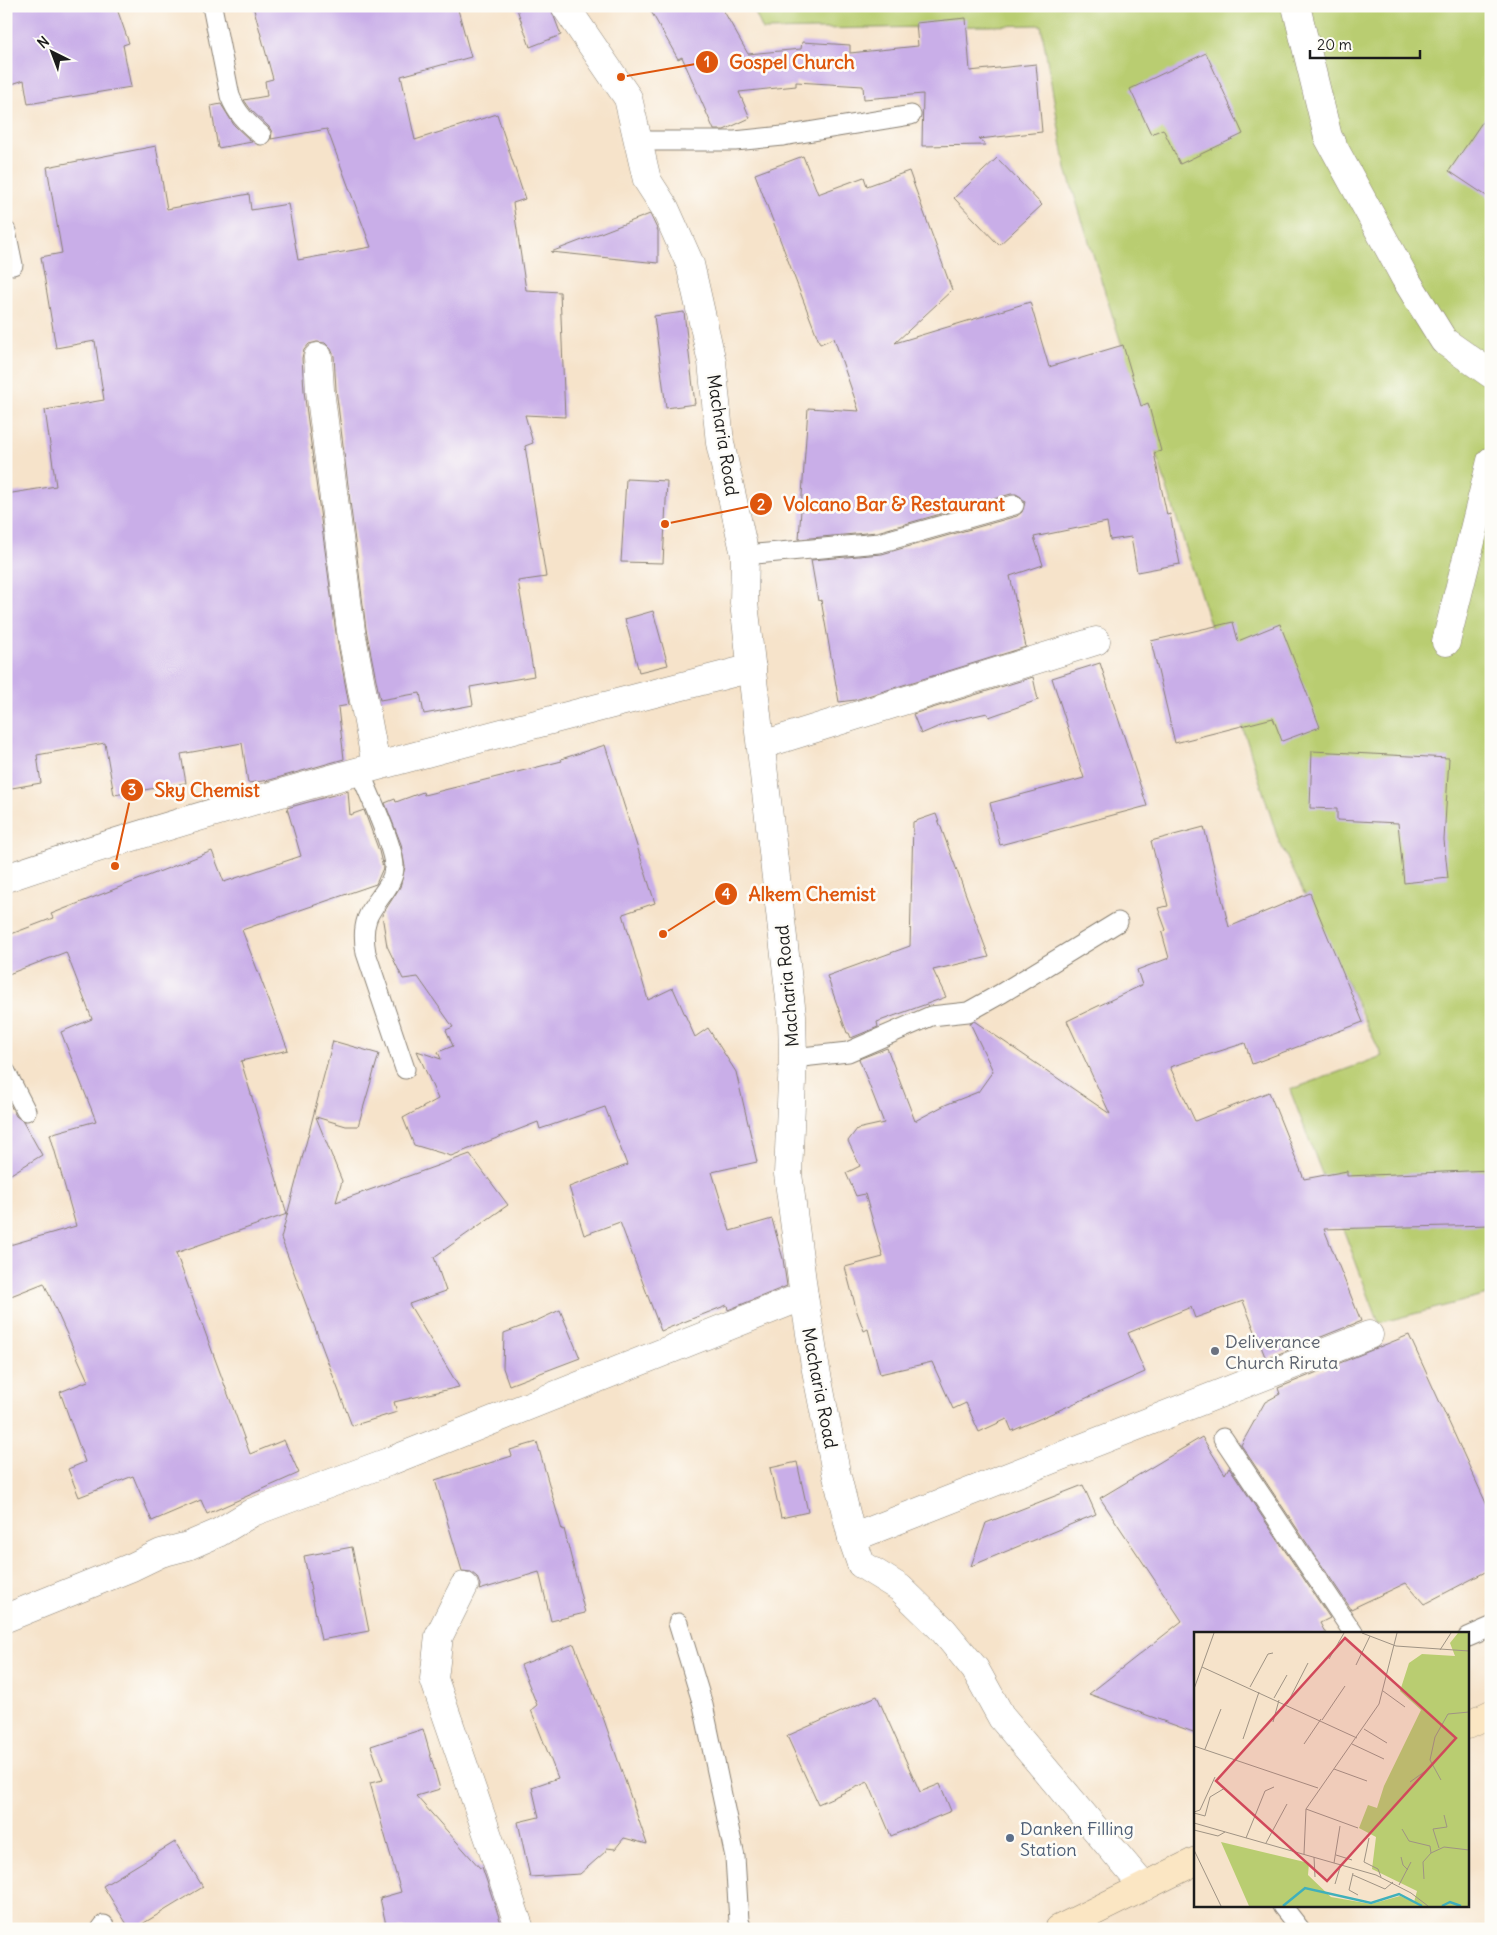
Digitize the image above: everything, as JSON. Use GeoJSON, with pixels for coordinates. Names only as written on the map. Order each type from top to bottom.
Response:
{"type":"FeatureCollection","features":[{"type":"Feature","properties":{"kind":"main road"},"geometry":{"type":"LineString","coordinates":[[1058,1929],[1194,1862]]}},
{"type":"Feature","properties":{"kind":"street","name":"Macharia Road"},"geometry":{"type":"LineString","coordinates":[[565,6],[628,98],[647,180],[665,208],[690,264],[712,362],[720,444],[745,555],[744,603],[792,1015],[793,1058],[788,1174],[804,1296],[836,1472],[852,1538],[861,1564],[900,1588],[943,1630],[975,1669],[1002,1718],[1144,1887]]}},
{"type":"Feature","properties":{"kind":"street"},"geometry":{"type":"LineString","coordinates":[[1296,6],[1328,137],[1405,278],[1444,341],[1491,374]]}},
{"type":"Feature","properties":{"kind":"street"},"geometry":{"type":"LineString","coordinates":[[318,357],[320,390],[368,768]]}},
{"type":"Feature","properties":{"kind":"street"},"geometry":{"type":"LineString","coordinates":[[1446,642],[1491,460]]}},
{"type":"Feature","properties":{"kind":"street"},"geometry":{"type":"LineString","coordinates":[[762,745],[1096,641]]}},
{"type":"Feature","properties":{"kind":"street"},"geometry":{"type":"LineString","coordinates":[[7,875],[152,830],[368,768],[752,668]]}},
{"type":"Feature","properties":{"kind":"street"},"geometry":{"type":"LineString","coordinates":[[6,1618],[132,1567],[161,1553],[188,1546],[218,1533],[254,1512],[388,1462],[804,1296]]}},
{"type":"Feature","properties":{"kind":"street"},"geometry":{"type":"LineString","coordinates":[[852,1538],[1369,1335]]}},
{"type":"Feature","properties":{"kind":"street"},"geometry":{"type":"LineString","coordinates":[[464,1586],[438,1636],[434,1679],[520,1929]]}},
{"type":"Feature","properties":{"kind":"lane"},"geometry":{"type":"LineString","coordinates":[[212,6],[230,96],[235,110],[244,121],[261,135]]}},
{"type":"Feature","properties":{"kind":"lane"},"geometry":{"type":"LineString","coordinates":[[638,142],[735,141],[783,136],[911,116]]}},
{"type":"Feature","properties":{"kind":"lane"},"geometry":{"type":"LineString","coordinates":[[6,231],[13,265]]}},
{"type":"Feature","properties":{"kind":"lane"},"geometry":{"type":"LineString","coordinates":[[745,555],[879,543],[1014,505]]}},
{"type":"Feature","properties":{"kind":"lane"},"geometry":{"type":"LineString","coordinates":[[368,768],[394,869],[389,883],[367,918],[364,934],[366,953],[405,1069]]}},
{"type":"Feature","properties":{"kind":"lane"},"geometry":{"type":"LineString","coordinates":[[793,1058],[848,1052],[932,1016],[968,1012],[1118,922]]}},
{"type":"Feature","properties":{"kind":"lane"},"geometry":{"type":"LineString","coordinates":[[6,1072],[26,1111]]}},
{"type":"Feature","properties":{"kind":"lane"},"geometry":{"type":"LineString","coordinates":[[1223,1438],[1353,1632]]}},
{"type":"Feature","properties":{"kind":"lane"},"geometry":{"type":"LineString","coordinates":[[678,1622],[703,1705],[735,1857],[739,1921],[742,1929]]}},
{"type":"Feature","properties":{"kind":"lane"},"geometry":{"type":"LineString","coordinates":[[1470,1636],[1491,1627]]}},
{"type":"Feature","properties":{"kind":"lane"},"geometry":{"type":"LineString","coordinates":[[1284,1908],[1300,1929]]}},
{"type":"Feature","properties":{"kind":"green space"},"geometry":{"type":"Polygon","coordinates":[[[752,6],[1491,6],[1491,1294],[1379,1323],[1290,1090],[1382,1056],[1278,839],[1066,169],[1041,25],[763,30],[752,6]]]}},
{"type":"Feature","properties":{"kind":"building"},"geometry":{"type":"Polygon","coordinates":[[[6,6],[116,6],[129,43],[123,45],[131,87],[28,104],[24,80],[6,86],[6,6]]]}},
{"type":"Feature","properties":{"kind":"building"},"geometry":{"type":"Polygon","coordinates":[[[253,6],[457,6],[471,57],[401,76],[415,140],[497,114],[525,199],[513,203],[526,290],[560,292],[565,417],[525,415],[533,443],[525,446],[546,577],[518,581],[534,676],[470,687],[473,705],[424,714],[420,693],[380,700],[366,629],[336,389],[334,356],[331,349],[325,343],[317,342],[309,344],[304,350],[302,358],[304,391],[336,633],[349,705],[338,707],[344,759],[270,780],[248,783],[242,743],[181,754],[186,783],[114,795],[105,743],[37,755],[41,783],[6,789],[6,494],[56,486],[45,410],[104,400],[95,341],[56,348],[41,257],[62,253],[47,167],[156,146],[167,209],[249,194],[251,210],[288,204],[298,260],[371,247],[327,129],[271,139],[272,132],[269,127],[251,110],[244,100],[267,96],[265,81],[273,79],[253,6]]]}},
{"type":"Feature","properties":{"kind":"building"},"geometry":{"type":"Polygon","coordinates":[[[516,6],[550,6],[561,35],[530,47],[516,6]]]}},
{"type":"Feature","properties":{"kind":"building"},"geometry":{"type":"Polygon","coordinates":[[[648,6],[721,6],[748,54],[801,49],[802,42],[850,45],[850,53],[918,46],[916,23],[966,18],[970,71],[1036,64],[1042,132],[979,139],[986,145],[922,146],[923,94],[864,99],[863,86],[796,82],[796,86],[739,92],[750,118],[724,130],[714,130],[682,57],[678,59],[648,6]]]}},
{"type":"Feature","properties":{"kind":"building"},"geometry":{"type":"Polygon","coordinates":[[[1206,53],[1243,134],[1180,164],[1163,129],[1151,134],[1130,89],[1206,53]]]}},
{"type":"Feature","properties":{"kind":"building"},"geometry":{"type":"Polygon","coordinates":[[[221,104],[234,125],[252,142],[218,148],[211,106],[221,104]]]}},
{"type":"Feature","properties":{"kind":"building"},"geometry":{"type":"Polygon","coordinates":[[[1491,109],[1491,199],[1449,171],[1491,109]]]}},
{"type":"Feature","properties":{"kind":"building"},"geometry":{"type":"Polygon","coordinates":[[[803,156],[818,194],[864,177],[867,186],[909,171],[952,290],[895,343],[1030,302],[1049,367],[1123,345],[1141,406],[1148,403],[1161,451],[1154,453],[1167,515],[1170,514],[1180,564],[1137,572],[1131,537],[1110,540],[1107,522],[1034,537],[1043,565],[1010,576],[1026,647],[855,700],[839,702],[821,600],[818,601],[811,560],[882,554],[1017,516],[1022,512],[1025,502],[1016,494],[1011,494],[877,532],[799,539],[808,408],[859,411],[834,338],[820,344],[755,174],[803,156]]]}},
{"type":"Feature","properties":{"kind":"building"},"geometry":{"type":"Polygon","coordinates":[[[997,158],[1042,205],[999,245],[954,198],[997,158]]]}},
{"type":"Feature","properties":{"kind":"building"},"geometry":{"type":"Polygon","coordinates":[[[650,214],[658,231],[658,263],[551,252],[650,214]]]}},
{"type":"Feature","properties":{"kind":"building"},"geometry":{"type":"Polygon","coordinates":[[[684,312],[695,404],[666,408],[654,316],[684,312]]]}},
{"type":"Feature","properties":{"kind":"building"},"geometry":{"type":"Polygon","coordinates":[[[626,479],[667,481],[663,563],[621,562],[626,479]]]}},
{"type":"Feature","properties":{"kind":"building"},"geometry":{"type":"Polygon","coordinates":[[[653,611],[668,665],[639,672],[625,619],[653,611]]]}},
{"type":"Feature","properties":{"kind":"building"},"geometry":{"type":"Polygon","coordinates":[[[1233,622],[1238,641],[1280,624],[1320,727],[1282,741],[1273,718],[1175,743],[1151,641],[1233,622]]]}},
{"type":"Feature","properties":{"kind":"building"},"geometry":{"type":"Polygon","coordinates":[[[1100,663],[1147,806],[1000,845],[990,803],[1084,778],[1052,678],[1100,663]]]}},
{"type":"Feature","properties":{"kind":"building"},"geometry":{"type":"Polygon","coordinates":[[[1033,677],[1038,700],[989,717],[987,713],[949,722],[921,734],[913,714],[1033,677]]]}},
{"type":"Feature","properties":{"kind":"building"},"geometry":{"type":"Polygon","coordinates":[[[605,745],[655,903],[623,914],[648,1000],[673,988],[695,1037],[708,1028],[736,1072],[757,1162],[712,1172],[730,1231],[772,1219],[783,1259],[787,1286],[728,1310],[727,1305],[661,1331],[620,1222],[584,1235],[569,1187],[627,1165],[605,1107],[540,1129],[538,1122],[451,1156],[414,1145],[403,1118],[438,1099],[417,1051],[441,1059],[438,1052],[453,1046],[446,1030],[453,1027],[418,977],[403,979],[387,946],[382,915],[400,887],[405,867],[401,844],[385,803],[395,799],[396,802],[423,792],[424,795],[562,761],[561,759],[605,745]]]}},
{"type":"Feature","properties":{"kind":"building"},"geometry":{"type":"Polygon","coordinates":[[[1312,751],[1449,758],[1444,840],[1448,878],[1404,883],[1398,823],[1337,820],[1337,809],[1310,808],[1312,751]]]}},
{"type":"Feature","properties":{"kind":"building"},"geometry":{"type":"Polygon","coordinates":[[[348,791],[350,815],[364,810],[379,851],[383,868],[376,884],[242,930],[288,1050],[241,1061],[287,1214],[176,1253],[250,1454],[284,1440],[299,1473],[207,1514],[201,1500],[152,1521],[133,1476],[79,1497],[68,1469],[85,1462],[60,1392],[88,1381],[44,1283],[6,1298],[6,1246],[76,1226],[50,1134],[96,1121],[61,1032],[92,1019],[66,952],[6,975],[6,936],[53,918],[51,914],[212,851],[224,882],[301,856],[287,808],[348,791]]]}},
{"type":"Feature","properties":{"kind":"building"},"geometry":{"type":"Polygon","coordinates":[[[936,814],[989,957],[933,970],[946,997],[877,1022],[878,1027],[851,1038],[849,1033],[847,1033],[827,976],[910,946],[913,822],[936,814]]]}},
{"type":"Feature","properties":{"kind":"building"},"geometry":{"type":"Polygon","coordinates":[[[1204,827],[1229,927],[1310,893],[1363,1022],[1252,1064],[1245,1043],[1170,1067],[1195,1121],[1269,1092],[1304,1179],[1347,1171],[1347,1176],[1491,1170],[1491,1225],[1324,1229],[1361,1321],[1266,1359],[1243,1301],[1195,1318],[1191,1307],[1128,1333],[1145,1372],[1012,1431],[1007,1419],[979,1432],[966,1403],[953,1409],[932,1362],[880,1374],[868,1329],[864,1331],[857,1312],[845,1267],[883,1257],[865,1194],[856,1196],[846,1173],[860,1166],[848,1141],[857,1129],[884,1123],[859,1059],[887,1048],[915,1121],[945,1105],[978,1092],[993,1071],[970,1023],[974,1021],[1110,1114],[1067,1021],[1142,985],[1137,970],[1169,958],[1162,933],[1166,930],[1158,908],[1168,906],[1151,841],[1204,827]]]}},
{"type":"Feature","properties":{"kind":"building"},"geometry":{"type":"Polygon","coordinates":[[[333,1041],[379,1054],[358,1126],[346,1126],[316,1117],[342,1181],[336,1202],[470,1154],[508,1205],[434,1257],[446,1291],[409,1304],[459,1387],[394,1402],[397,1412],[352,1426],[281,1238],[333,1041]]]}},
{"type":"Feature","properties":{"kind":"building"},"geometry":{"type":"Polygon","coordinates":[[[6,1097],[16,1116],[23,1121],[42,1155],[6,1177],[6,1097]]]}},
{"type":"Feature","properties":{"kind":"building"},"geometry":{"type":"Polygon","coordinates":[[[560,1310],[580,1358],[509,1385],[503,1368],[504,1333],[560,1310]]]}},
{"type":"Feature","properties":{"kind":"building"},"geometry":{"type":"Polygon","coordinates":[[[1409,1335],[1491,1514],[1491,1569],[1424,1604],[1406,1583],[1351,1609],[1241,1445],[1265,1402],[1280,1394],[1278,1388],[1409,1335]]]}},
{"type":"Feature","properties":{"kind":"building"},"geometry":{"type":"Polygon","coordinates":[[[1202,1437],[1225,1474],[1229,1467],[1330,1618],[1320,1623],[1325,1632],[1194,1632],[1194,1732],[1089,1694],[1182,1621],[1100,1498],[1202,1437]]]}},
{"type":"Feature","properties":{"kind":"building"},"geometry":{"type":"Polygon","coordinates":[[[537,1442],[562,1530],[564,1529],[585,1613],[551,1621],[539,1572],[479,1590],[480,1585],[477,1577],[471,1572],[462,1571],[435,1480],[512,1456],[510,1450],[537,1442]]]}},
{"type":"Feature","properties":{"kind":"building"},"geometry":{"type":"Polygon","coordinates":[[[797,1462],[808,1512],[781,1518],[770,1468],[797,1462]]]}},
{"type":"Feature","properties":{"kind":"building"},"geometry":{"type":"Polygon","coordinates":[[[1083,1485],[1096,1514],[971,1566],[986,1523],[1083,1485]]]}},
{"type":"Feature","properties":{"kind":"building"},"geometry":{"type":"Polygon","coordinates":[[[352,1547],[369,1631],[321,1640],[304,1556],[352,1547]]]}},
{"type":"Feature","properties":{"kind":"building"},"geometry":{"type":"Polygon","coordinates":[[[574,1644],[604,1720],[647,1844],[624,1838],[615,1849],[607,1848],[580,1874],[530,1877],[518,1822],[539,1817],[532,1787],[558,1778],[531,1710],[537,1705],[521,1665],[574,1644]]]}},
{"type":"Feature","properties":{"kind":"building"},"geometry":{"type":"Polygon","coordinates":[[[877,1696],[920,1792],[940,1784],[951,1811],[891,1836],[868,1782],[818,1804],[787,1736],[877,1696]]]}},
{"type":"Feature","properties":{"kind":"building"},"geometry":{"type":"Polygon","coordinates":[[[423,1729],[440,1789],[416,1796],[480,1868],[482,1867],[503,1929],[387,1929],[380,1898],[401,1892],[370,1783],[383,1780],[371,1746],[423,1729]]]}},
{"type":"Feature","properties":{"kind":"building"},"geometry":{"type":"Polygon","coordinates":[[[175,1842],[203,1887],[134,1929],[130,1929],[103,1886],[175,1842]]]}},
{"type":"Feature","properties":{"kind":"place","name":"Gospel Church"},"geometry":{"type":"Point","coordinates":[621,77]}},
{"type":"Feature","properties":{"kind":"place","name":"Volcano Bar & Restaurant"},"geometry":{"type":"Point","coordinates":[665,524]}},
{"type":"Feature","properties":{"kind":"place","name":"Sky Chemist"},"geometry":{"type":"Point","coordinates":[115,866]}},
{"type":"Feature","properties":{"kind":"place","name":"Alkem Chemist"},"geometry":{"type":"Point","coordinates":[663,934]}},
{"type":"Feature","properties":{"kind":"place","name":"Deliverance Church Riruta"},"geometry":{"type":"Point","coordinates":[1215,1351]}},
{"type":"Feature","properties":{"kind":"place","name":"Danken Filling Station"},"geometry":{"type":"Point","coordinates":[1010,1838]}}]}
